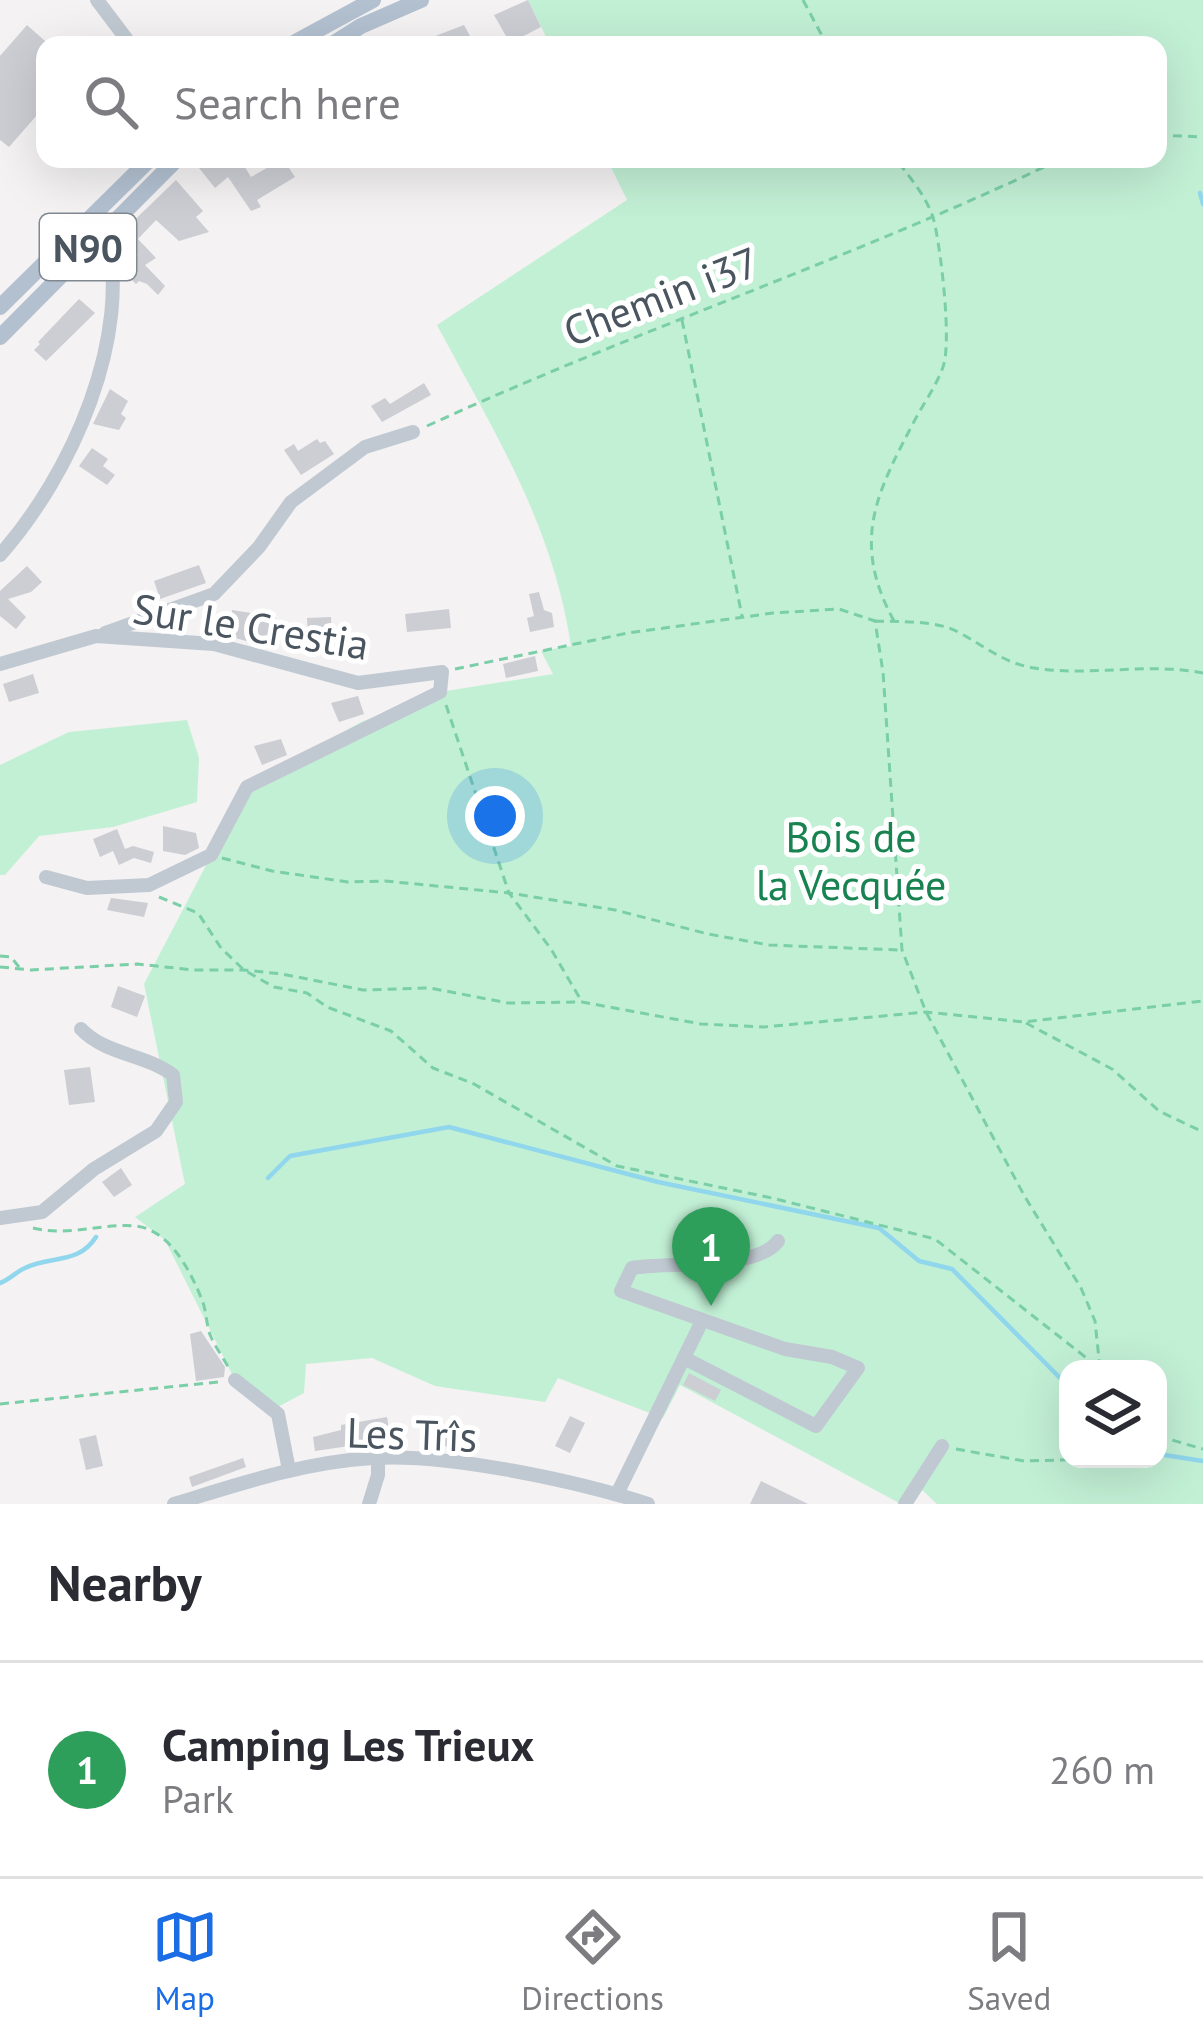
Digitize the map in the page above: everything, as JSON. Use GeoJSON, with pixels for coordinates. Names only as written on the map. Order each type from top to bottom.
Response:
{"type":"FeatureCollection","features":[{"type":"Feature","properties":{"kind":"main road"},"geometry":{"type":"LineString","coordinates":[[307,36],[373,0]]}},
{"type":"Feature","properties":{"kind":"main road"},"geometry":{"type":"LineString","coordinates":[[345,36],[421,0]]}},
{"type":"Feature","properties":{"kind":"main road","name":"N90"},"geometry":{"type":"LineString","coordinates":[[0,307],[141,168]]}},
{"type":"Feature","properties":{"kind":"main road","name":"N90"},"geometry":{"type":"LineString","coordinates":[[0,337],[168,168]]}},
{"type":"Feature","properties":{"kind":"street"},"geometry":{"type":"LineString","coordinates":[[97,0],[124,36]]}},
{"type":"Feature","properties":{"kind":"street"},"geometry":{"type":"LineString","coordinates":[[0,555],[64,465],[104,362],[114,289],[106,229]]}},
{"type":"Feature","properties":{"kind":"street"},"geometry":{"type":"LineString","coordinates":[[96,636],[214,594],[259,547],[291,502],[364,447],[413,432]]}},
{"type":"Feature","properties":{"kind":"street","name":"Sur le Crestia"},"geometry":{"type":"LineString","coordinates":[[0,664],[96,636],[214,644],[358,683],[442,672]]}},
{"type":"Feature","properties":{"kind":"street"},"geometry":{"type":"LineString","coordinates":[[440,692],[442,672]]}},
{"type":"Feature","properties":{"kind":"street","name":"Sur le Crestia"},"geometry":{"type":"LineString","coordinates":[[211,855],[247,787],[440,692]]}},
{"type":"Feature","properties":{"kind":"street"},"geometry":{"type":"LineString","coordinates":[[46,877],[87,888],[149,885],[211,855]]}},
{"type":"Feature","properties":{"kind":"street"},"geometry":{"type":"LineString","coordinates":[[6,1218],[42,1212],[94,1169],[156,1131],[176,1102],[173,1075],[106,1048],[81,1029]]}},
{"type":"Feature","properties":{"kind":"street"},"geometry":{"type":"LineString","coordinates":[[684,1358],[815,1426],[858,1368],[832,1357],[784,1349],[621,1291],[632,1268],[736,1260],[772,1250],[778,1240]]}},
{"type":"Feature","properties":{"kind":"street"},"geometry":{"type":"LineString","coordinates":[[617,1494],[702,1321]]}},
{"type":"Feature","properties":{"kind":"street"},"geometry":{"type":"LineString","coordinates":[[236,1380],[278,1414],[290,1470]]}},
{"type":"Feature","properties":{"kind":"street"},"geometry":{"type":"LineString","coordinates":[[905,1504],[942,1446]]}},
{"type":"Feature","properties":{"kind":"street"},"geometry":{"type":"LineString","coordinates":[[369,1504],[378,1457]]}},
{"type":"Feature","properties":{"kind":"street","name":"Les Trîs"},"geometry":{"type":"LineString","coordinates":[[174,1504],[290,1470],[378,1457],[458,1464],[648,1504]]}},
{"type":"Feature","properties":{"kind":"path"},"geometry":{"type":"LineString","coordinates":[[803,0],[822,36]]}},
{"type":"Feature","properties":{"kind":"path"},"geometry":{"type":"LineString","coordinates":[[1167,135],[1203,137]]}},
{"type":"Feature","properties":{"kind":"path"},"geometry":{"type":"LineString","coordinates":[[894,622],[876,588],[869,555],[875,507],[898,451],[944,365],[947,313],[933,220],[903,168]]}},
{"type":"Feature","properties":{"kind":"path","name":"Chemin i37"},"geometry":{"type":"LineString","coordinates":[[413,432],[527,380],[933,220],[1042,168]]}},
{"type":"Feature","properties":{"kind":"path"},"geometry":{"type":"LineString","coordinates":[[682,320],[742,618]]}},
{"type":"Feature","properties":{"kind":"path"},"geometry":{"type":"LineString","coordinates":[[442,672],[486,660],[742,618],[839,609],[875,621],[954,629],[992,654],[1030,668],[1071,673],[1183,669],[1203,673]]}},
{"type":"Feature","properties":{"kind":"path"},"geometry":{"type":"LineString","coordinates":[[875,621],[883,672],[902,950],[926,1012],[1025,1197],[1081,1288],[1100,1342],[1100,1360]]}},
{"type":"Feature","properties":{"kind":"path"},"geometry":{"type":"LineString","coordinates":[[440,692],[508,893],[551,949],[582,1003]]}},
{"type":"Feature","properties":{"kind":"path"},"geometry":{"type":"LineString","coordinates":[[211,855],[272,871],[348,882],[508,893],[615,910],[770,945],[902,950]]}},
{"type":"Feature","properties":{"kind":"path"},"geometry":{"type":"LineString","coordinates":[[149,885],[153,894],[198,914],[221,948],[244,970],[274,987],[308,993],[327,1007],[391,1031],[433,1068],[475,1084],[616,1166],[772,1198],[935,1239],[1090,1360]]}},
{"type":"Feature","properties":{"kind":"path"},"geometry":{"type":"LineString","coordinates":[[0,956],[11,957],[20,969]]}},
{"type":"Feature","properties":{"kind":"path"},"geometry":{"type":"LineString","coordinates":[[0,967],[136,964],[244,970],[363,990],[430,988],[508,1003],[582,1003],[700,1024],[764,1027],[926,1012],[1024,1022],[1203,1001]]}},
{"type":"Feature","properties":{"kind":"path"},"geometry":{"type":"LineString","coordinates":[[1024,1022],[1112,1070],[1159,1111],[1203,1132]]}},
{"type":"Feature","properties":{"kind":"path"},"geometry":{"type":"LineString","coordinates":[[0,1403],[236,1380],[210,1335],[202,1301],[165,1240],[140,1226],[63,1234],[6,1218]]}},
{"type":"Feature","properties":{"kind":"path"},"geometry":{"type":"LineString","coordinates":[[1167,1439],[1203,1449]]}},
{"type":"Feature","properties":{"kind":"path"},"geometry":{"type":"LineString","coordinates":[[942,1446],[1024,1461],[1059,1460]]}},
{"type":"Feature","properties":{"kind":"green space","name":"Bois de la Vecquée"},"geometry":{"type":"Polygon","coordinates":[[[528,0],[1203,0],[1203,1504],[937,1504],[920,1488],[901,1504],[680,1385],[663,1418],[558,1378],[545,1402],[435,1386],[372,1358],[306,1364],[304,1393],[274,1409],[235,1380],[165,1240],[135,1217],[185,1184],[144,984],[247,787],[361,722],[440,692],[553,674],[541,651],[571,646],[536,519],[437,325],[627,200],[611,168],[1167,168],[1167,36],[546,36],[528,0]]]}},
{"type":"Feature","properties":{"kind":"green space"},"geometry":{"type":"Polygon","coordinates":[[[187,720],[199,758],[197,802],[113,827],[39,836],[0,875],[0,765],[69,732],[187,720]]]}},
{"type":"Feature","properties":{"kind":"building"},"geometry":{"type":"Polygon","coordinates":[[[528,0],[541,27],[524,36],[506,36],[494,15],[528,0]]]}},
{"type":"Feature","properties":{"kind":"building"},"geometry":{"type":"Polygon","coordinates":[[[27,25],[39,36],[36,116],[9,147],[0,140],[0,56],[27,25]]]}},
{"type":"Feature","properties":{"kind":"building"},"geometry":{"type":"Polygon","coordinates":[[[464,25],[470,36],[435,36],[464,25]]]}},
{"type":"Feature","properties":{"kind":"building"},"geometry":{"type":"Polygon","coordinates":[[[199,168],[246,168],[251,177],[267,168],[289,168],[295,177],[257,200],[261,207],[251,211],[228,177],[215,188],[199,168]]]}},
{"type":"Feature","properties":{"kind":"building"},"geometry":{"type":"Polygon","coordinates":[[[176,180],[203,211],[196,217],[209,232],[179,241],[156,220],[138,239],[156,258],[145,265],[165,286],[158,295],[124,272],[138,255],[118,236],[176,180]]]}},
{"type":"Feature","properties":{"kind":"building"},"geometry":{"type":"Polygon","coordinates":[[[79,299],[95,313],[46,361],[34,350],[38,342],[79,299]]]}},
{"type":"Feature","properties":{"kind":"building"},"geometry":{"type":"Polygon","coordinates":[[[424,383],[431,395],[382,422],[371,406],[385,398],[390,404],[424,383]]]}},
{"type":"Feature","properties":{"kind":"building"},"geometry":{"type":"Polygon","coordinates":[[[110,389],[128,401],[119,430],[93,424],[110,389]]]}},
{"type":"Feature","properties":{"kind":"building"},"geometry":{"type":"Polygon","coordinates":[[[317,439],[325,441],[334,454],[301,475],[284,450],[294,444],[298,451],[317,439]]]}},
{"type":"Feature","properties":{"kind":"building"},"geometry":{"type":"Polygon","coordinates":[[[92,448],[108,459],[103,466],[115,475],[107,485],[79,466],[92,448]]]}},
{"type":"Feature","properties":{"kind":"building"},"geometry":{"type":"Polygon","coordinates":[[[199,565],[206,583],[160,599],[154,581],[199,565]]]}},
{"type":"Feature","properties":{"kind":"building"},"geometry":{"type":"Polygon","coordinates":[[[27,566],[42,582],[31,592],[8,599],[26,617],[16,629],[0,616],[0,591],[27,566]]]}},
{"type":"Feature","properties":{"kind":"building"},"geometry":{"type":"Polygon","coordinates":[[[539,592],[544,610],[552,613],[554,627],[530,632],[527,618],[534,616],[529,594],[539,592]]]}},
{"type":"Feature","properties":{"kind":"building"},"geometry":{"type":"Polygon","coordinates":[[[449,609],[451,628],[407,632],[405,614],[449,609]]]}},
{"type":"Feature","properties":{"kind":"building"},"geometry":{"type":"Polygon","coordinates":[[[232,610],[276,617],[271,648],[228,636],[232,610]]]}},
{"type":"Feature","properties":{"kind":"building"},"geometry":{"type":"Polygon","coordinates":[[[331,617],[332,637],[308,638],[307,618],[331,617]]]}},
{"type":"Feature","properties":{"kind":"building"},"geometry":{"type":"Polygon","coordinates":[[[535,656],[538,671],[506,678],[503,664],[535,656]]]}},
{"type":"Feature","properties":{"kind":"building"},"geometry":{"type":"Polygon","coordinates":[[[33,674],[39,693],[9,702],[3,684],[33,674]]]}},
{"type":"Feature","properties":{"kind":"building"},"geometry":{"type":"Polygon","coordinates":[[[358,696],[364,714],[339,722],[331,703],[358,696]]]}},
{"type":"Feature","properties":{"kind":"building"},"geometry":{"type":"Polygon","coordinates":[[[281,739],[287,755],[262,765],[254,746],[281,739]]]}},
{"type":"Feature","properties":{"kind":"building"},"geometry":{"type":"Polygon","coordinates":[[[163,826],[196,833],[199,848],[185,855],[163,851],[163,826]]]}},
{"type":"Feature","properties":{"kind":"building"},"geometry":{"type":"Polygon","coordinates":[[[117,829],[125,849],[133,846],[154,852],[151,863],[134,858],[119,865],[113,851],[100,857],[93,839],[117,829]]]}},
{"type":"Feature","properties":{"kind":"building"},"geometry":{"type":"Polygon","coordinates":[[[111,898],[148,903],[144,917],[107,910],[111,898]]]}},
{"type":"Feature","properties":{"kind":"building"},"geometry":{"type":"Polygon","coordinates":[[[118,986],[145,996],[137,1017],[111,1007],[118,986]]]}},
{"type":"Feature","properties":{"kind":"building"},"geometry":{"type":"Polygon","coordinates":[[[90,1067],[95,1102],[69,1105],[64,1070],[90,1067]]]}},
{"type":"Feature","properties":{"kind":"building"},"geometry":{"type":"Polygon","coordinates":[[[121,1168],[132,1185],[114,1197],[102,1182],[121,1168]]]}},
{"type":"Feature","properties":{"kind":"building"},"geometry":{"type":"Polygon","coordinates":[[[201,1331],[225,1367],[224,1377],[196,1381],[190,1334],[201,1331]]]}},
{"type":"Feature","properties":{"kind":"building"},"geometry":{"type":"Polygon","coordinates":[[[689,1373],[721,1390],[715,1401],[683,1385],[689,1373]]]}},
{"type":"Feature","properties":{"kind":"building"},"geometry":{"type":"Polygon","coordinates":[[[570,1416],[585,1423],[570,1453],[555,1446],[570,1416]]]}},
{"type":"Feature","properties":{"kind":"building"},"geometry":{"type":"Polygon","coordinates":[[[387,1417],[391,1440],[315,1451],[313,1437],[341,1430],[341,1425],[387,1417]]]}},
{"type":"Feature","properties":{"kind":"building"},"geometry":{"type":"Polygon","coordinates":[[[444,1424],[454,1426],[452,1447],[424,1444],[426,1428],[443,1430],[444,1424]]]}},
{"type":"Feature","properties":{"kind":"building"},"geometry":{"type":"Polygon","coordinates":[[[96,1435],[103,1466],[86,1470],[79,1439],[96,1435]]]}},
{"type":"Feature","properties":{"kind":"building"},"geometry":{"type":"Polygon","coordinates":[[[243,1458],[246,1467],[192,1487],[189,1477],[243,1458]]]}},
{"type":"Feature","properties":{"kind":"building"},"geometry":{"type":"Polygon","coordinates":[[[761,1481],[808,1504],[750,1504],[761,1481]]]}},
{"type":"Feature","properties":{"kind":"waterway"},"geometry":{"type":"LineString","coordinates":[[1200,193],[1203,204]]}},
{"type":"Feature","properties":{"kind":"waterway"},"geometry":{"type":"LineString","coordinates":[[268,1178],[290,1156],[449,1127],[658,1182],[879,1228],[919,1261],[952,1269],[1059,1377]]}},
{"type":"Feature","properties":{"kind":"waterway"},"geometry":{"type":"LineString","coordinates":[[0,1283],[35,1264],[81,1252],[96,1237]]}},
{"type":"Feature","properties":{"kind":"waterway"},"geometry":{"type":"LineString","coordinates":[[1167,1455],[1203,1461]]}},
{"type":"Feature","properties":{"kind":"place","name":"Camping Les Trieux"},"geometry":{"type":"Point","coordinates":[711,1306]}}]}
